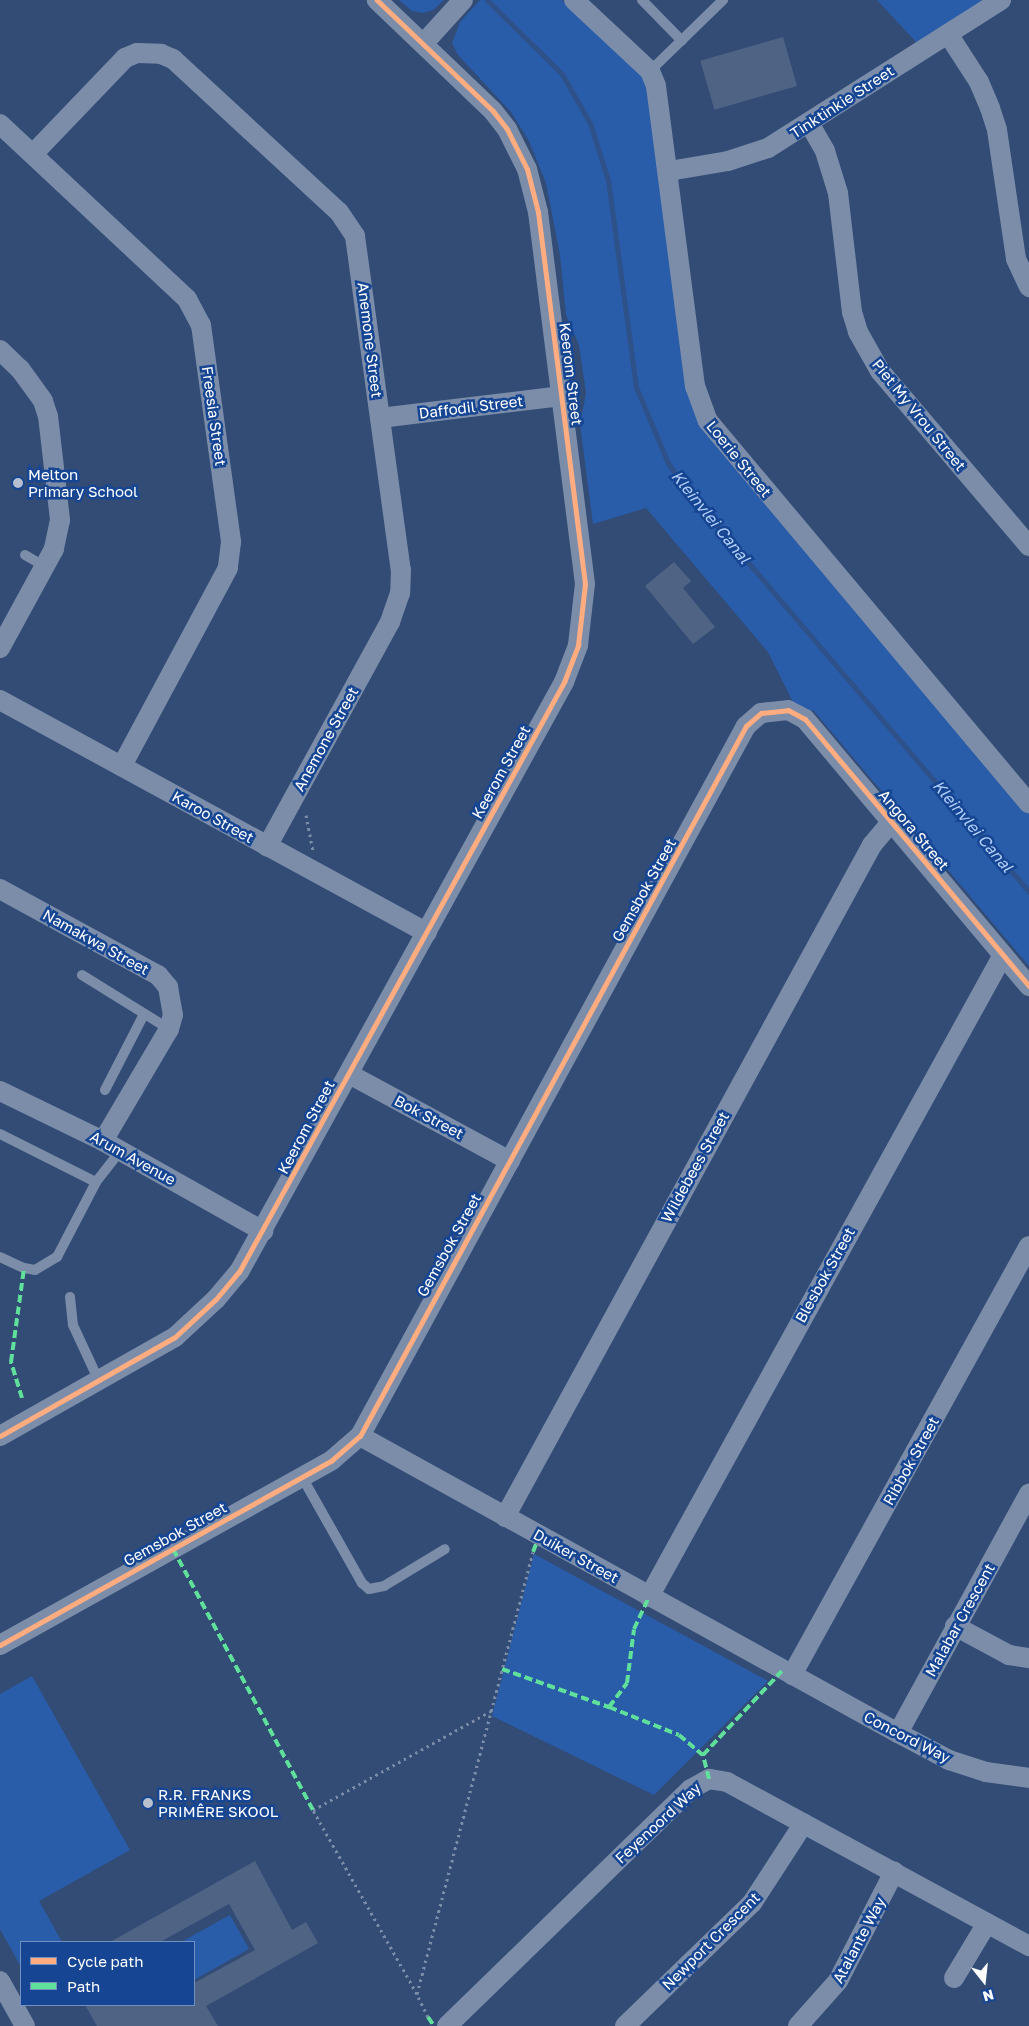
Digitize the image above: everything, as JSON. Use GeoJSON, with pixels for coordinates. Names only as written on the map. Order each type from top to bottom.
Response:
{"type":"FeatureCollection","features":[{"type":"Feature","properties":{"kind":"street","name":"Keerom Street"},"geometry":{"type":"LineString","coordinates":[[0,1436],[174,1337],[196,1319],[238,1272],[263,1231],[564,682],[578,645],[585,584],[538,212],[527,169],[507,129],[493,111],[377,0]]}},
{"type":"Feature","properties":{"kind":"street"},"geometry":{"type":"LineString","coordinates":[[574,0],[650,71]]}},
{"type":"Feature","properties":{"kind":"street","name":"Tinktinkie Street"},"geometry":{"type":"LineString","coordinates":[[669,171],[753,154],[809,123],[1001,0]]}},
{"type":"Feature","properties":{"kind":"street"},"geometry":{"type":"LineString","coordinates":[[424,43],[457,6]]}},
{"type":"Feature","properties":{"kind":"street"},"geometry":{"type":"LineString","coordinates":[[948,34],[979,82],[990,108],[996,130],[1016,259],[1029,287]]}},
{"type":"Feature","properties":{"kind":"street","name":"Anemone Street"},"geometry":{"type":"LineString","coordinates":[[34,154],[126,58],[137,53],[151,52],[173,59],[348,223],[359,252],[401,570],[396,608],[267,847]]}},
{"type":"Feature","properties":{"kind":"street","name":"Loerie Street"},"geometry":{"type":"LineString","coordinates":[[650,71],[661,108],[695,386],[708,421],[1029,803]]}},
{"type":"Feature","properties":{"kind":"street","name":"Piet My Vrou Street"},"geometry":{"type":"LineString","coordinates":[[809,123],[833,173],[852,312],[865,346],[880,371],[1029,546]]}},
{"type":"Feature","properties":{"kind":"street","name":"Freesia Street"},"geometry":{"type":"LineString","coordinates":[[0,124],[187,299],[201,325],[205,346],[230,542],[228,568],[122,766]]}},
{"type":"Feature","properties":{"kind":"street"},"geometry":{"type":"LineString","coordinates":[[0,350],[31,382],[48,416],[60,520],[59,535],[0,648]]}},
{"type":"Feature","properties":{"kind":"street","name":"Daffodil Street"},"geometry":{"type":"LineString","coordinates":[[380,418],[562,396]]}},
{"type":"Feature","properties":{"kind":"street","name":"Karoo Street"},"geometry":{"type":"LineString","coordinates":[[0,700],[427,933]]}},
{"type":"Feature","properties":{"kind":"street","name":"Angora Street"},"geometry":{"type":"LineString","coordinates":[[770,710],[788,710],[804,719],[1029,986]]}},
{"type":"Feature","properties":{"kind":"street","name":"Gemsbok Street"},"geometry":{"type":"LineString","coordinates":[[0,1645],[332,1460],[360,1436],[746,726],[770,710]]}},
{"type":"Feature","properties":{"kind":"street","name":"Wildebees Street"},"geometry":{"type":"LineString","coordinates":[[505,1517],[872,845],[891,822]]}},
{"type":"Feature","properties":{"kind":"street","name":"Namakwa Street"},"geometry":{"type":"LineString","coordinates":[[0,889],[158,975],[172,999],[173,1015],[169,1029],[111,1146]]}},
{"type":"Feature","properties":{"kind":"street","name":"Blesbok Street"},"geometry":{"type":"LineString","coordinates":[[649,1597],[1003,955]]}},
{"type":"Feature","properties":{"kind":"street","name":"Bok Street"},"geometry":{"type":"LineString","coordinates":[[349,1074],[510,1160]]}},
{"type":"Feature","properties":{"kind":"street","name":"Arum Avenue"},"geometry":{"type":"LineString","coordinates":[[0,1090],[111,1146],[263,1231]]}},
{"type":"Feature","properties":{"kind":"street","name":"Ribbok Street"},"geometry":{"type":"LineString","coordinates":[[792,1675],[1029,1246]]}},
{"type":"Feature","properties":{"kind":"street","name":"Duiker Street"},"geometry":{"type":"LineString","coordinates":[[360,1436],[792,1675]]}},
{"type":"Feature","properties":{"kind":"street","name":"Malabar Crescent"},"geometry":{"type":"LineString","coordinates":[[898,1733],[955,1626],[1027,1504]]}},
{"type":"Feature","properties":{"kind":"street"},"geometry":{"type":"LineString","coordinates":[[955,1626],[1009,1655],[1029,1658]]}},
{"type":"Feature","properties":{"kind":"street","name":"Concord Way"},"geometry":{"type":"LineString","coordinates":[[792,1675],[950,1760],[986,1772],[1029,1778]]}},
{"type":"Feature","properties":{"kind":"street","name":"Feyenoord Way"},"geometry":{"type":"LineString","coordinates":[[448,2026],[696,1784],[709,1779],[722,1779],[1029,1946]]}},
{"type":"Feature","properties":{"kind":"street","name":"Newport Crescent"},"geometry":{"type":"LineString","coordinates":[[625,2026],[752,1903],[804,1823]]}},
{"type":"Feature","properties":{"kind":"street","name":"Atalante Way"},"geometry":{"type":"LineString","coordinates":[[798,2026],[838,1981],[894,1872]]}},
{"type":"Feature","properties":{"kind":"street"},"geometry":{"type":"LineString","coordinates":[[954,1978],[987,1923]]}},
{"type":"Feature","properties":{"kind":"street"},"geometry":{"type":"LineString","coordinates":[[0,1981],[25,2026]]}},
{"type":"Feature","properties":{"kind":"lane"},"geometry":{"type":"LineString","coordinates":[[642,0],[682,40]]}},
{"type":"Feature","properties":{"kind":"lane"},"geometry":{"type":"LineString","coordinates":[[650,71],[723,0]]}},
{"type":"Feature","properties":{"kind":"lane"},"geometry":{"type":"LineString","coordinates":[[25,555],[44,566]]}},
{"type":"Feature","properties":{"kind":"lane"},"geometry":{"type":"LineString","coordinates":[[82,975],[169,1029]]}},
{"type":"Feature","properties":{"kind":"lane"},"geometry":{"type":"LineString","coordinates":[[105,1090],[144,1014]]}},
{"type":"Feature","properties":{"kind":"lane"},"geometry":{"type":"LineString","coordinates":[[0,1134],[96,1182]]}},
{"type":"Feature","properties":{"kind":"lane"},"geometry":{"type":"LineString","coordinates":[[0,1257],[24,1268],[35,1270],[52,1262],[65,1246],[111,1146]]}},
{"type":"Feature","properties":{"kind":"lane"},"geometry":{"type":"LineString","coordinates":[[70,1297],[73,1325],[99,1381]]}},
{"type":"Feature","properties":{"kind":"lane"},"geometry":{"type":"LineString","coordinates":[[302,1477],[362,1583],[369,1589],[384,1586],[445,1549]]}},
{"type":"Feature","properties":{"kind":"path"},"geometry":{"type":"LineString","coordinates":[[417,1994],[533,1552]]}},
{"type":"Feature","properties":{"kind":"path"},"geometry":{"type":"LineString","coordinates":[[428,2017],[417,1994],[313,1810],[491,1710]]}},
{"type":"Feature","properties":{"kind":"shaded area"},"geometry":{"type":"Polygon","coordinates":[[[399,0],[444,0],[433,10],[423,13],[412,11],[399,0]]]}},
{"type":"Feature","properties":{"kind":"shaded area"},"geometry":{"type":"Polygon","coordinates":[[[480,0],[562,0],[637,69],[649,88],[686,373],[717,446],[1029,814],[1029,966],[813,710],[807,714],[795,706],[768,652],[646,508],[593,524],[580,424],[586,393],[579,345],[566,315],[560,255],[546,183],[529,141],[511,112],[458,55],[452,43],[460,22],[480,0]]]}},
{"type":"Feature","properties":{"kind":"shaded area"},"geometry":{"type":"Polygon","coordinates":[[[877,0],[986,0],[917,43],[877,0]]]}},
{"type":"Feature","properties":{"kind":"shaded area"},"geometry":{"type":"Polygon","coordinates":[[[534,1554],[768,1681],[654,1795],[492,1716],[534,1554]]]}},
{"type":"Feature","properties":{"kind":"shaded area"},"geometry":{"type":"Polygon","coordinates":[[[32,1676],[130,1850],[39,1901],[61,1941],[20,1941],[20,1965],[0,1929],[0,1694],[32,1676]]]}},
{"type":"Feature","properties":{"kind":"shaded area"},"geometry":{"type":"Polygon","coordinates":[[[230,1915],[249,1949],[195,1979],[195,1941],[183,1941],[230,1915]]]}},
{"type":"Feature","properties":{"kind":"building"},"geometry":{"type":"Polygon","coordinates":[[[783,37],[797,86],[714,110],[700,61],[783,37]]]}},
{"type":"Feature","properties":{"kind":"building"},"geometry":{"type":"Polygon","coordinates":[[[674,562],[691,581],[683,588],[715,627],[693,644],[645,586],[674,562]]]}},
{"type":"Feature","properties":{"kind":"building"},"geometry":{"type":"Polygon","coordinates":[[[255,1861],[292,1930],[306,1922],[318,1943],[206,2006],[218,2026],[97,2026],[86,2006],[195,2006],[195,1982],[255,1950],[229,1904],[162,1941],[112,1941],[255,1861]]]}},
{"type":"Feature","properties":{"kind":"waterway","name":"Kleinvlei Canal"},"geometry":{"type":"LineString","coordinates":[[487,0],[562,74],[590,123],[608,180],[636,387],[668,463],[689,493],[1029,892]]}},
{"type":"Feature","properties":{"kind":"marked path"},"geometry":{"type":"LineString","coordinates":[[22,1398],[11,1362],[24,1268]]}},
{"type":"Feature","properties":{"kind":"marked path"},"geometry":{"type":"LineString","coordinates":[[533,1552],[539,1536]]}},
{"type":"Feature","properties":{"kind":"marked path"},"geometry":{"type":"LineString","coordinates":[[173,1549],[313,1810]]}},
{"type":"Feature","properties":{"kind":"marked path"},"geometry":{"type":"LineString","coordinates":[[502,1669],[609,1707],[627,1683],[634,1629],[649,1597]]}},
{"type":"Feature","properties":{"kind":"marked path"},"geometry":{"type":"LineString","coordinates":[[709,1779],[703,1755],[782,1671]]}},
{"type":"Feature","properties":{"kind":"marked path"},"geometry":{"type":"LineString","coordinates":[[609,1707],[679,1735],[703,1755]]}},
{"type":"Feature","properties":{"kind":"marked path"},"geometry":{"type":"LineString","coordinates":[[428,2017],[434,2026]]}},
{"type":"Feature","properties":{"kind":"cycle path"},"geometry":{"type":"LineString","coordinates":[[0,1436],[175,1337],[216,1299],[239,1272],[564,682],[578,645],[585,584],[538,212],[527,169],[507,129],[493,111],[377,0]]}},
{"type":"Feature","properties":{"kind":"cycle path"},"geometry":{"type":"LineString","coordinates":[[0,1645],[332,1460],[360,1436],[746,726],[761,713],[788,710],[805,719],[1029,986]]}},
{"type":"Feature","properties":{"kind":"place","name":"Melton Primary School"},"geometry":{"type":"Point","coordinates":[18,483]}},
{"type":"Feature","properties":{"kind":"place","name":"R.R. FRANKS PRIMÊRE SKOOL"},"geometry":{"type":"Point","coordinates":[148,1803]}}]}
